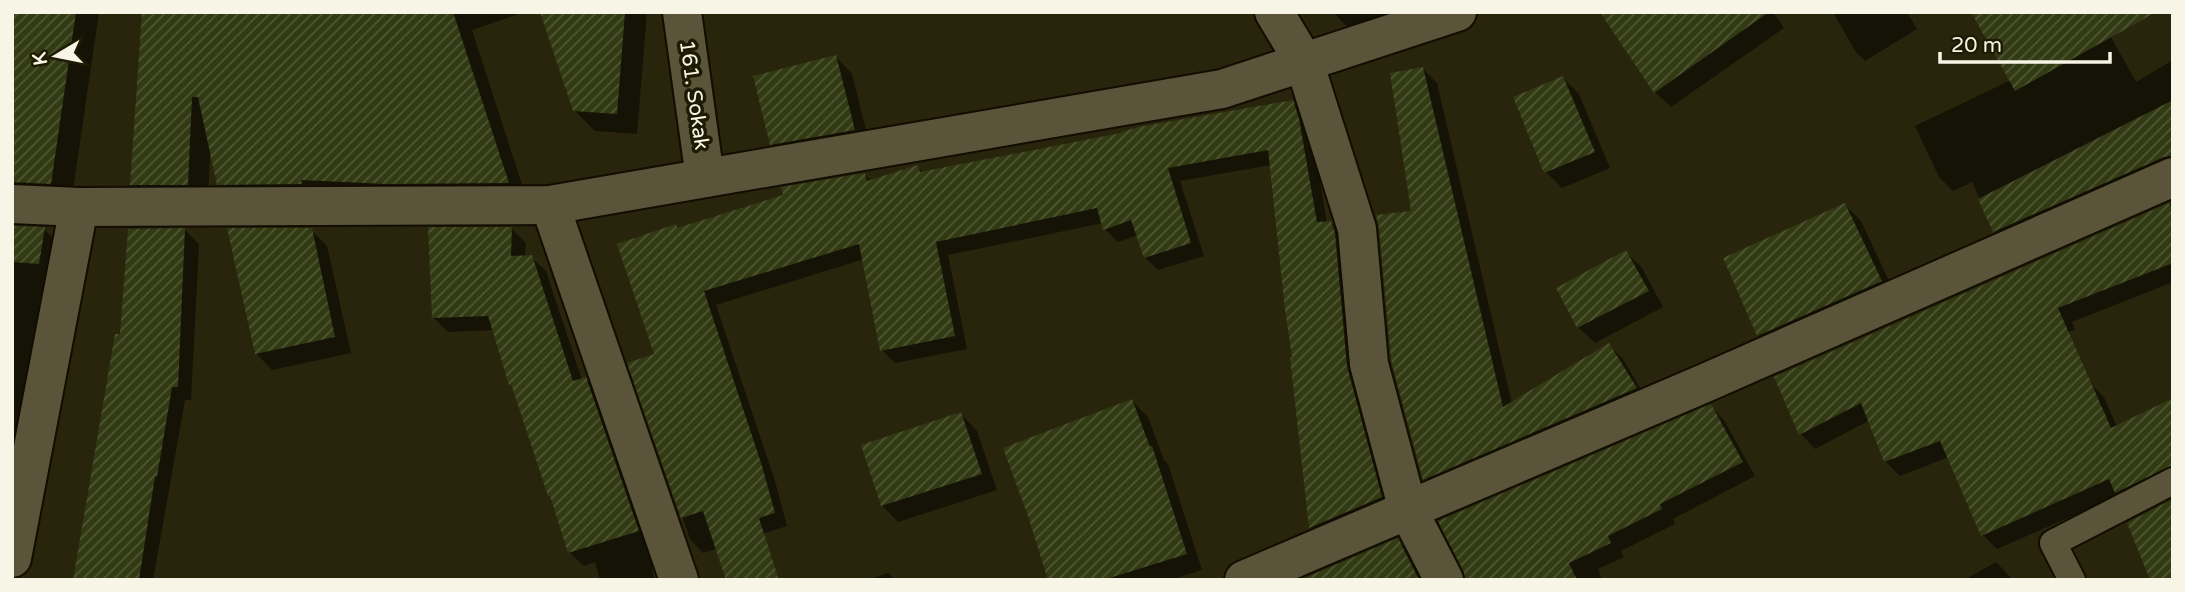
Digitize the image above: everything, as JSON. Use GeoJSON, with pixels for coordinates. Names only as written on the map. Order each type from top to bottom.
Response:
{"type":"FeatureCollection","features":[{"type":"Feature","properties":{"kind":"street","name":"161. Sokak"},"geometry":{"type":"LineString","coordinates":[[682,12],[705,178]]}},
{"type":"Feature","properties":{"kind":"street"},"geometry":{"type":"LineString","coordinates":[[1273,12],[1304,62],[1357,229],[1369,364],[1408,510],[1444,580]]}},
{"type":"Feature","properties":{"kind":"street"},"geometry":{"type":"LineString","coordinates":[[12,204],[79,207],[550,205],[1222,89],[1457,12]]}},
{"type":"Feature","properties":{"kind":"street"},"geometry":{"type":"LineString","coordinates":[[1244,580],[1693,388],[2173,177]]}},
{"type":"Feature","properties":{"kind":"street"},"geometry":{"type":"LineString","coordinates":[[550,205],[679,580]]}},
{"type":"Feature","properties":{"kind":"street"},"geometry":{"type":"LineString","coordinates":[[12,558],[79,207]]}},
{"type":"Feature","properties":{"kind":"lane"},"geometry":{"type":"LineString","coordinates":[[2072,580],[2053,543],[2173,481]]}},
{"type":"Feature","properties":{"kind":"building"},"geometry":{"type":"Polygon","coordinates":[[[12,12],[76,12],[51,184],[12,182],[12,12]]]}},
{"type":"Feature","properties":{"kind":"building"},"geometry":{"type":"Polygon","coordinates":[[[142,12],[453,12],[509,183],[386,184],[301,180],[302,184],[217,185],[198,97],[192,97],[188,185],[130,185],[142,12]]]}},
{"type":"Feature","properties":{"kind":"building"},"geometry":{"type":"Polygon","coordinates":[[[540,12],[625,12],[617,114],[573,111],[540,12]]]}},
{"type":"Feature","properties":{"kind":"building"},"geometry":{"type":"Polygon","coordinates":[[[1600,12],[1769,12],[1654,93],[1600,12]]]}},
{"type":"Feature","properties":{"kind":"building"},"geometry":{"type":"Polygon","coordinates":[[[1971,12],[2156,12],[2015,91],[1971,12]]]}},
{"type":"Feature","properties":{"kind":"building"},"geometry":{"type":"Polygon","coordinates":[[[836,55],[855,130],[770,145],[753,76],[836,55]]]}},
{"type":"Feature","properties":{"kind":"building"},"geometry":{"type":"Polygon","coordinates":[[[1423,67],[1503,407],[1609,343],[1637,388],[1423,480],[1391,360],[1376,215],[1411,211],[1390,73],[1423,67]]]}},
{"type":"Feature","properties":{"kind":"building"},"geometry":{"type":"Polygon","coordinates":[[[1563,76],[1595,152],[1544,173],[1513,97],[1563,76]]]}},
{"type":"Feature","properties":{"kind":"building"},"geometry":{"type":"Polygon","coordinates":[[[1293,100],[1299,119],[1317,222],[1331,221],[1335,233],[1347,366],[1382,497],[1309,528],[1268,150],[1168,168],[1191,243],[1144,258],[1131,220],[1103,230],[1097,208],[936,242],[955,336],[880,351],[859,244],[704,291],[775,513],[759,518],[779,580],[726,580],[703,511],[681,518],[627,363],[654,354],[617,244],[676,224],[677,228],[783,195],[781,187],[865,173],[867,181],[918,165],[920,172],[1116,134],[1138,127],[1293,100]]]}},
{"type":"Feature","properties":{"kind":"building"},"geometry":{"type":"Polygon","coordinates":[[[2173,100],[2173,156],[2164,157],[1993,232],[1978,199],[2173,100]]]}},
{"type":"Feature","properties":{"kind":"building"},"geometry":{"type":"Polygon","coordinates":[[[1845,203],[1882,281],[1757,336],[1723,258],[1845,203]]]}},
{"type":"Feature","properties":{"kind":"building"},"geometry":{"type":"Polygon","coordinates":[[[2169,203],[2173,211],[2173,263],[2058,308],[2111,428],[2173,398],[2173,465],[2115,493],[2109,479],[1981,536],[1940,441],[1884,462],[1861,403],[1799,435],[1774,377],[2169,203]]]}},
{"type":"Feature","properties":{"kind":"building"},"geometry":{"type":"Polygon","coordinates":[[[12,226],[45,227],[39,264],[12,262],[12,226]]]}},
{"type":"Feature","properties":{"kind":"building"},"geometry":{"type":"Polygon","coordinates":[[[428,227],[512,227],[511,256],[532,255],[573,381],[586,377],[639,531],[568,553],[511,384],[509,385],[488,316],[432,318],[428,227]]]}},
{"type":"Feature","properties":{"kind":"building"},"geometry":{"type":"Polygon","coordinates":[[[185,228],[178,387],[172,387],[139,580],[73,580],[115,334],[120,334],[128,229],[185,228]]]}},
{"type":"Feature","properties":{"kind":"building"},"geometry":{"type":"Polygon","coordinates":[[[227,228],[312,228],[335,337],[255,354],[227,228]]]}},
{"type":"Feature","properties":{"kind":"building"},"geometry":{"type":"Polygon","coordinates":[[[1626,250],[1649,291],[1577,328],[1556,288],[1626,250]]]}},
{"type":"Feature","properties":{"kind":"building"},"geometry":{"type":"Polygon","coordinates":[[[1132,399],[1150,447],[1152,446],[1187,554],[1103,580],[1048,580],[1003,448],[1132,399]]]}},
{"type":"Feature","properties":{"kind":"building"},"geometry":{"type":"Polygon","coordinates":[[[1711,404],[1743,462],[1660,504],[1662,509],[1608,536],[1611,543],[1569,563],[1577,580],[1466,580],[1438,521],[1711,404]]]}},
{"type":"Feature","properties":{"kind":"building"},"geometry":{"type":"Polygon","coordinates":[[[961,412],[982,474],[881,506],[861,445],[961,412]]]}},
{"type":"Feature","properties":{"kind":"building"},"geometry":{"type":"Polygon","coordinates":[[[2173,499],[2173,580],[2150,580],[2127,523],[2173,499]]]}},
{"type":"Feature","properties":{"kind":"building"},"geometry":{"type":"Polygon","coordinates":[[[1398,538],[1419,580],[1300,580],[1398,538]]]}}]}
